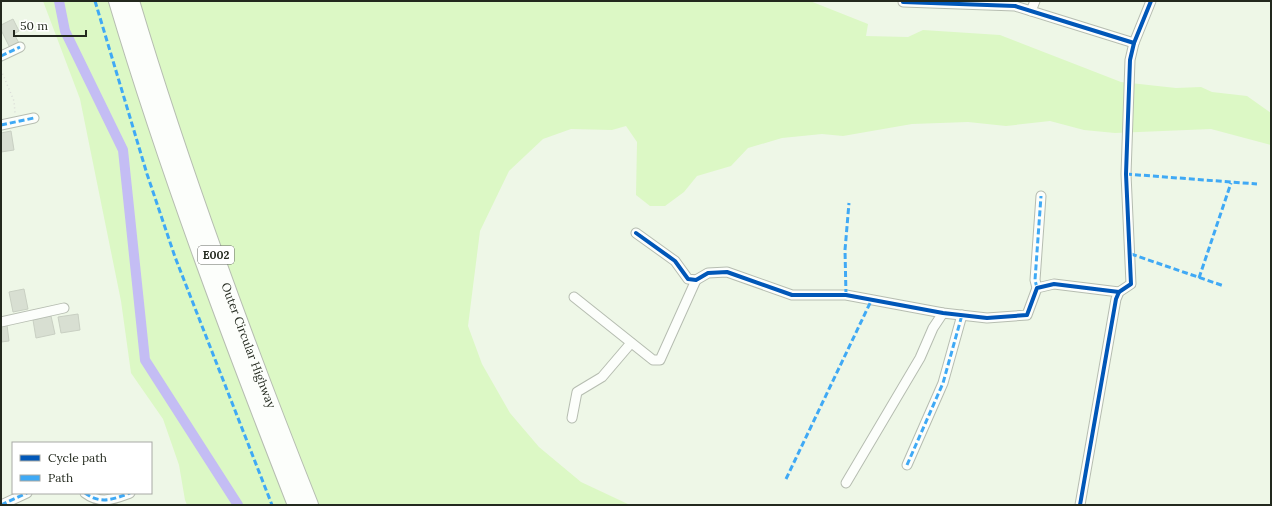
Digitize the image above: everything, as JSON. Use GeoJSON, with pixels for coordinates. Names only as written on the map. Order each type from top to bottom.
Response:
{"type":"FeatureCollection","features":[{"type":"Feature","properties":{"kind":"highway","name":"Outer Circular Highway"},"geometry":{"type":"LineString","coordinates":[[117,1],[160,136],[239,362],[296,505]]}},
{"type":"Feature","properties":{"kind":"highway","name":"Outer Circular Highway"},"geometry":{"type":"LineString","coordinates":[[131,1],[172,132],[249,350],[310,505]]}},
{"type":"Feature","properties":{"kind":"street"},"geometry":{"type":"LineString","coordinates":[[1031,11],[1035,1]]}},
{"type":"Feature","properties":{"kind":"street"},"geometry":{"type":"LineString","coordinates":[[1080,505],[1116,299],[1119,292],[1131,284],[1126,174],[1130,60],[1134,43],[1151,1]]}},
{"type":"Feature","properties":{"kind":"street"},"geometry":{"type":"LineString","coordinates":[[902,2],[1015,6],[1134,43]]}},
{"type":"Feature","properties":{"kind":"street"},"geometry":{"type":"LineString","coordinates":[[1,56],[20,47]]}},
{"type":"Feature","properties":{"kind":"street"},"geometry":{"type":"LineString","coordinates":[[1,125],[34,118]]}},
{"type":"Feature","properties":{"kind":"street"},"geometry":{"type":"LineString","coordinates":[[574,297],[653,360],[660,360],[696,280],[708,273],[727,272],[792,295],[846,295],[943,313],[987,318],[1027,315],[1037,288],[1035,280],[1041,196]]}},
{"type":"Feature","properties":{"kind":"street"},"geometry":{"type":"LineString","coordinates":[[636,233],[676,261],[688,279],[696,280]]}},
{"type":"Feature","properties":{"kind":"street"},"geometry":{"type":"LineString","coordinates":[[1037,288],[1054,284],[1119,292]]}},
{"type":"Feature","properties":{"kind":"street"},"geometry":{"type":"LineString","coordinates":[[1,322],[64,308]]}},
{"type":"Feature","properties":{"kind":"street"},"geometry":{"type":"LineString","coordinates":[[846,483],[920,358],[933,328],[943,313]]}},
{"type":"Feature","properties":{"kind":"street"},"geometry":{"type":"LineString","coordinates":[[906,465],[943,383],[962,315]]}},
{"type":"Feature","properties":{"kind":"street"},"geometry":{"type":"LineString","coordinates":[[572,418],[577,392],[602,377],[631,343]]}},
{"type":"Feature","properties":{"kind":"street"},"geometry":{"type":"LineString","coordinates":[[1,505],[25,494]]}},
{"type":"Feature","properties":{"kind":"street"},"geometry":{"type":"LineString","coordinates":[[87,494],[107,501],[127,494]]}},
{"type":"Feature","properties":{"kind":"path"},"geometry":{"type":"LineString","coordinates":[[1,70],[14,101],[15,118]]}},
{"type":"Feature","properties":{"kind":"green space"},"geometry":{"type":"Polygon","coordinates":[[[43,1],[810,1],[868,24],[866,36],[908,37],[923,30],[1000,35],[1121,82],[1176,88],[1201,87],[1212,92],[1247,96],[1271,113],[1271,145],[1211,129],[1115,133],[1084,130],[1050,121],[1006,126],[968,122],[912,124],[843,136],[822,134],[782,138],[748,148],[731,166],[697,176],[684,192],[665,206],[650,206],[636,195],[637,142],[626,126],[612,130],[571,129],[543,139],[509,171],[480,231],[468,326],[482,364],[510,413],[539,447],[581,482],[630,505],[187,505],[179,465],[163,419],[131,373],[121,301],[80,99],[43,1]]]}},
{"type":"Feature","properties":{"kind":"building"},"geometry":{"type":"Polygon","coordinates":[[[13,19],[19,31],[14,34],[19,43],[10,48],[1,30],[1,25],[13,19]]]}},
{"type":"Feature","properties":{"kind":"building"},"geometry":{"type":"Polygon","coordinates":[[[11,131],[14,150],[1,152],[1,133],[11,131]]]}},
{"type":"Feature","properties":{"kind":"building"},"geometry":{"type":"Polygon","coordinates":[[[24,289],[28,309],[13,312],[9,292],[24,289]]]}},
{"type":"Feature","properties":{"kind":"building"},"geometry":{"type":"Polygon","coordinates":[[[78,314],[80,330],[61,333],[58,317],[78,314]]]}},
{"type":"Feature","properties":{"kind":"building"},"geometry":{"type":"Polygon","coordinates":[[[51,316],[55,334],[36,338],[33,320],[51,316]]]}},
{"type":"Feature","properties":{"kind":"building"},"geometry":{"type":"Polygon","coordinates":[[[7,325],[9,341],[1,342],[1,326],[7,325]]]}},
{"type":"Feature","properties":{"kind":"waterway"},"geometry":{"type":"LineString","coordinates":[[59,1],[65,31],[123,150],[145,360],[238,505]]}},
{"type":"Feature","properties":{"kind":"marked path"},"geometry":{"type":"LineString","coordinates":[[95,1],[147,174],[175,257],[272,505]]}},
{"type":"Feature","properties":{"kind":"marked path"},"geometry":{"type":"LineString","coordinates":[[1,56],[20,47]]}},
{"type":"Feature","properties":{"kind":"marked path"},"geometry":{"type":"LineString","coordinates":[[1,125],[34,118]]}},
{"type":"Feature","properties":{"kind":"marked path"},"geometry":{"type":"LineString","coordinates":[[1126,174],[1257,184]]}},
{"type":"Feature","properties":{"kind":"marked path"},"geometry":{"type":"LineString","coordinates":[[1199,278],[1231,183]]}},
{"type":"Feature","properties":{"kind":"marked path"},"geometry":{"type":"LineString","coordinates":[[1037,288],[1035,280],[1041,196]]}},
{"type":"Feature","properties":{"kind":"marked path"},"geometry":{"type":"LineString","coordinates":[[846,295],[845,250],[849,203]]}},
{"type":"Feature","properties":{"kind":"marked path"},"geometry":{"type":"LineString","coordinates":[[1131,254],[1224,286]]}},
{"type":"Feature","properties":{"kind":"marked path"},"geometry":{"type":"LineString","coordinates":[[786,479],[872,299]]}},
{"type":"Feature","properties":{"kind":"marked path"},"geometry":{"type":"LineString","coordinates":[[907,465],[943,383],[962,315]]}},
{"type":"Feature","properties":{"kind":"marked path"},"geometry":{"type":"LineString","coordinates":[[1,505],[25,494]]}},
{"type":"Feature","properties":{"kind":"marked path"},"geometry":{"type":"LineString","coordinates":[[86,494],[102,500],[113,499],[127,494]]}},
{"type":"Feature","properties":{"kind":"cycle path"},"geometry":{"type":"LineString","coordinates":[[1080,505],[1116,299],[1119,292],[1131,284],[1126,174],[1130,60],[1134,43],[1151,1]]}},
{"type":"Feature","properties":{"kind":"cycle path"},"geometry":{"type":"LineString","coordinates":[[903,2],[1015,6],[1134,43]]}},
{"type":"Feature","properties":{"kind":"cycle path"},"geometry":{"type":"LineString","coordinates":[[636,233],[675,261],[688,279],[696,280],[708,273],[727,272],[792,295],[846,295],[943,313],[987,318],[1027,315],[1037,288],[1054,284],[1119,292]]}}]}
